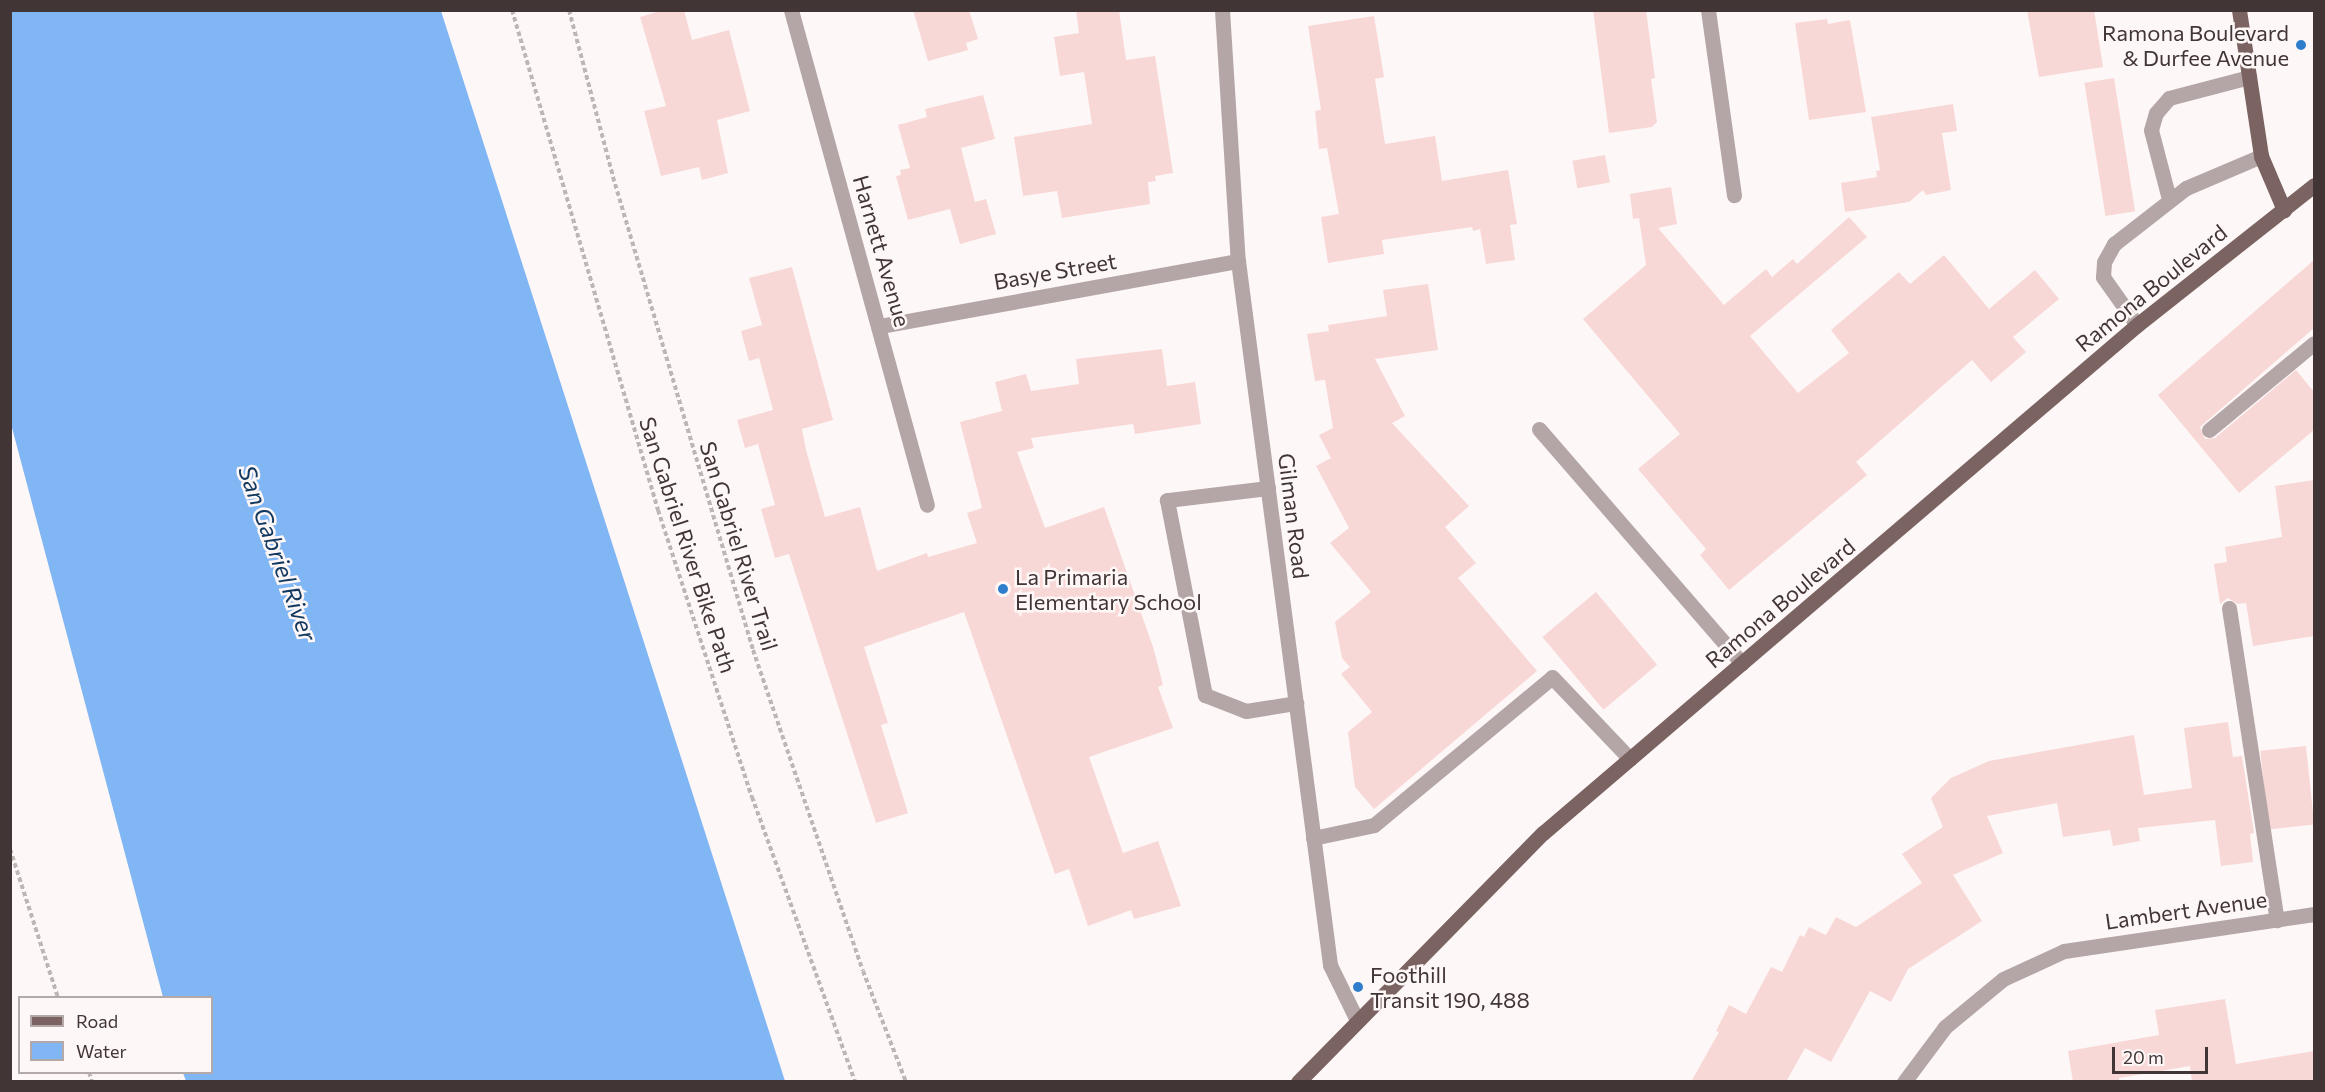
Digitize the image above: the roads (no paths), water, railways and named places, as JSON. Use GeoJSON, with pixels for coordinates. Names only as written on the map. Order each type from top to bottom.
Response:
{"type":"FeatureCollection","features":[{"type":"Feature","properties":{"kind":"main road"},"geometry":{"type":"LineString","coordinates":[[2239,10],[2261,156],[2284,210]]}},
{"type":"Feature","properties":{"kind":"main road","name":"Ramona Boulevard"},"geometry":{"type":"LineString","coordinates":[[1298,1082],[1543,833],[2137,325],[2314,185]]}},
{"type":"Feature","properties":{"kind":"street","name":"Harnett Avenue"},"geometry":{"type":"LineString","coordinates":[[791,10],[880,326],[927,505]]}},
{"type":"Feature","properties":{"kind":"street","name":"Gilman Road"},"geometry":{"type":"LineString","coordinates":[[1222,10],[1238,261],[1330,966],[1357,1020]]}},
{"type":"Feature","properties":{"kind":"street"},"geometry":{"type":"LineString","coordinates":[[1708,10],[1734,195]]}},
{"type":"Feature","properties":{"kind":"street"},"geometry":{"type":"LineString","coordinates":[[2169,199],[2151,130],[2156,112],[2169,98],[2249,76]]}},
{"type":"Feature","properties":{"kind":"street"},"geometry":{"type":"LineString","coordinates":[[2137,325],[2107,287],[2103,277],[2104,262],[2114,244],[2169,199],[2261,156]]}},
{"type":"Feature","properties":{"kind":"street","name":"Basye Street"},"geometry":{"type":"LineString","coordinates":[[880,326],[1238,261]]}},
{"type":"Feature","properties":{"kind":"street"},"geometry":{"type":"LineString","coordinates":[[2209,430],[2314,343]]}},
{"type":"Feature","properties":{"kind":"street"},"geometry":{"type":"LineString","coordinates":[[1539,429],[1742,663]]}},
{"type":"Feature","properties":{"kind":"street"},"geometry":{"type":"LineString","coordinates":[[1268,488],[1167,500],[1205,695],[1246,711],[1296,703]]}},
{"type":"Feature","properties":{"kind":"street"},"geometry":{"type":"LineString","coordinates":[[2229,608],[2277,920]]}},
{"type":"Feature","properties":{"kind":"street"},"geometry":{"type":"LineString","coordinates":[[1313,838],[1374,825],[1552,677],[1630,759]]}},
{"type":"Feature","properties":{"kind":"street","name":"Lambert Avenue"},"geometry":{"type":"LineString","coordinates":[[1905,1082],[1945,1027],[2003,979],[2064,951],[2314,915]]}},
{"type":"Feature","properties":{"kind":"water","name":"San Gabriel River"},"geometry":{"type":"Polygon","coordinates":[[[10,11],[441,11],[785,1081],[186,1081],[183,1074],[213,1074],[213,996],[163,996],[11,424],[10,11]]]}},
{"type":"Feature","properties":{"kind":"place","name":"Ramona Boulevard & Durfee Avenue"},"geometry":{"type":"Point","coordinates":[2301,45]}},
{"type":"Feature","properties":{"kind":"place","name":"La Primaria Elementary School"},"geometry":{"type":"Point","coordinates":[1003,589]}},
{"type":"Feature","properties":{"kind":"place","name":"Foothill Transit 190, 488"},"geometry":{"type":"Point","coordinates":[1358,987]}}]}
